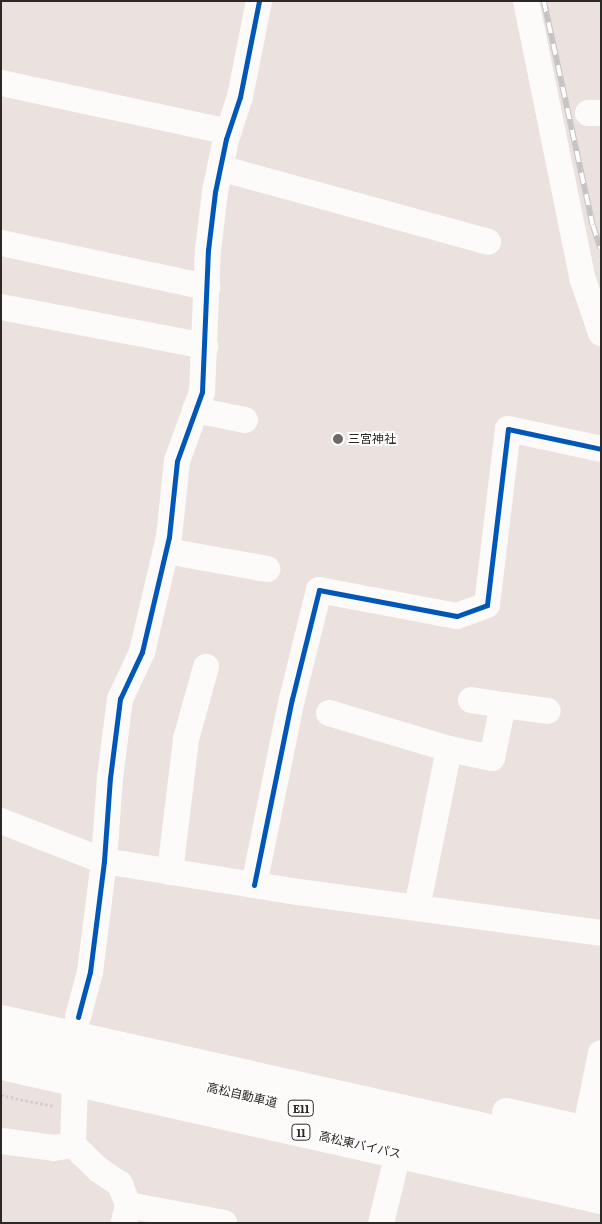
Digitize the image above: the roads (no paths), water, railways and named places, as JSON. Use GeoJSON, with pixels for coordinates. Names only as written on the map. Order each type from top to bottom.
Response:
{"type":"FeatureCollection","features":[{"type":"Feature","properties":{"kind":"highway"},"geometry":{"type":"LineString","coordinates":[[1,1000],[596,1139]]}},
{"type":"Feature","properties":{"kind":"highway","name":"高松自動車道"},"geometry":{"type":"LineString","coordinates":[[1,1019],[596,1139]]}},
{"type":"Feature","properties":{"kind":"highway","name":"高松自動車道"},"geometry":{"type":"LineString","coordinates":[[1,1041],[601,1176]]}},
{"type":"Feature","properties":{"kind":"highway","name":"高松東バイパス"},"geometry":{"type":"LineString","coordinates":[[1,1066],[601,1200]]}},
{"type":"Feature","properties":{"kind":"street"},"geometry":{"type":"LineString","coordinates":[[78,1017],[90,972],[104,861],[110,778],[120,699],[142,652],[166,551],[177,461],[202,392],[208,250],[220,168],[240,96],[258,1]]}},
{"type":"Feature","properties":{"kind":"street"},"geometry":{"type":"LineString","coordinates":[[526,1],[583,280],[601,333]]}},
{"type":"Feature","properties":{"kind":"street"},"geometry":{"type":"LineString","coordinates":[[1,83],[229,132]]}},
{"type":"Feature","properties":{"kind":"street"},"geometry":{"type":"LineString","coordinates":[[220,168],[488,242]]}},
{"type":"Feature","properties":{"kind":"street"},"geometry":{"type":"LineString","coordinates":[[1,244],[207,287]]}},
{"type":"Feature","properties":{"kind":"street"},"geometry":{"type":"LineString","coordinates":[[1,307],[205,346]]}},
{"type":"Feature","properties":{"kind":"street"},"geometry":{"type":"LineString","coordinates":[[195,410],[245,420]]}},
{"type":"Feature","properties":{"kind":"street"},"geometry":{"type":"LineString","coordinates":[[254,885],[292,699],[319,590],[458,616],[487,605],[508,429],[601,449]]}},
{"type":"Feature","properties":{"kind":"street"},"geometry":{"type":"LineString","coordinates":[[166,551],[267,569]]}},
{"type":"Feature","properties":{"kind":"street"},"geometry":{"type":"LineString","coordinates":[[170,872],[186,739],[206,667]]}},
{"type":"Feature","properties":{"kind":"street"},"geometry":{"type":"LineString","coordinates":[[471,700],[548,711]]}},
{"type":"Feature","properties":{"kind":"street"},"geometry":{"type":"LineString","coordinates":[[328,713],[449,749],[492,758],[503,705]]}},
{"type":"Feature","properties":{"kind":"street"},"geometry":{"type":"LineString","coordinates":[[417,908],[449,749]]}},
{"type":"Feature","properties":{"kind":"street"},"geometry":{"type":"LineString","coordinates":[[1,821],[104,861],[254,885],[601,933]]}},
{"type":"Feature","properties":{"kind":"street"},"geometry":{"type":"LineString","coordinates":[[596,1139],[589,1112],[601,1053]]}},
{"type":"Feature","properties":{"kind":"street"},"geometry":{"type":"LineString","coordinates":[[75,1082],[74,1145],[99,1170],[120,1184],[126,1214],[224,1223]]}},
{"type":"Feature","properties":{"kind":"street"},"geometry":{"type":"LineString","coordinates":[[1,1141],[54,1148],[74,1145]]}},
{"type":"Feature","properties":{"kind":"street"},"geometry":{"type":"LineString","coordinates":[[381,1223],[398,1154]]}},
{"type":"Feature","properties":{"kind":"railway"},"geometry":{"type":"LineString","coordinates":[[544,1],[593,225],[601,249]]}},
{"type":"Feature","properties":{"kind":"place","name":"三宮神社"},"geometry":{"type":"Point","coordinates":[338,439]}}]}
